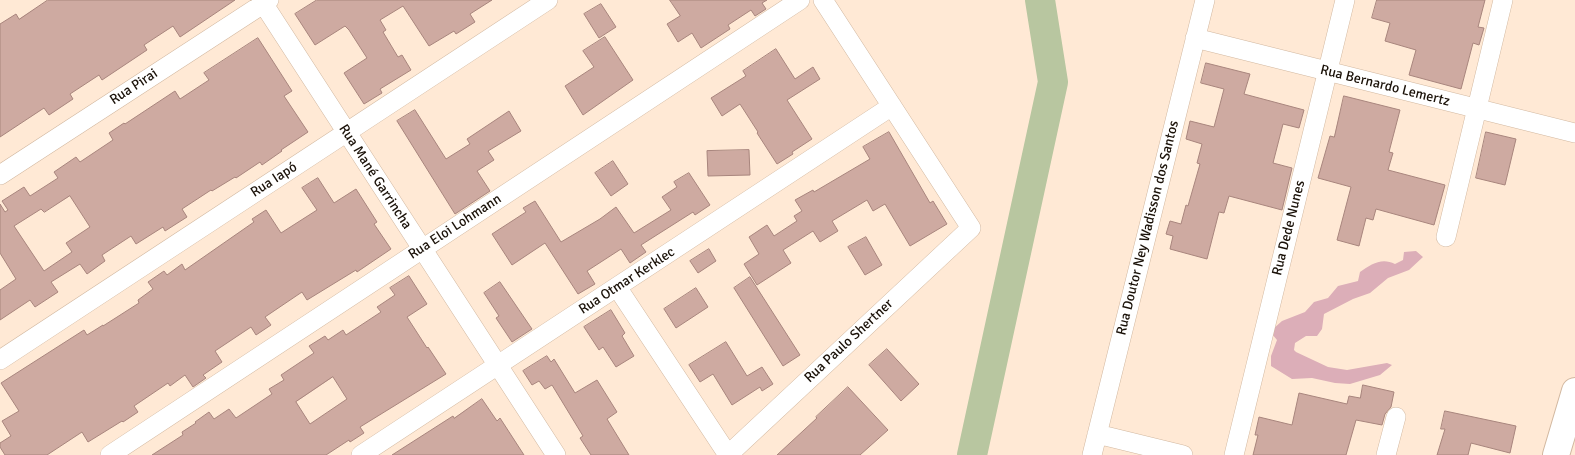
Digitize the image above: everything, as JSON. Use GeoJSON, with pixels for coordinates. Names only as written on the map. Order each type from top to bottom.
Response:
{"type":"FeatureCollection","features":[{"type":"Feature","properties":{"kind":"main road"},"geometry":{"type":"LineString","coordinates":[[1556,455],[1575,391]]}},
{"type":"Feature","properties":{"kind":"street","name":"Rua Iapó"},"geometry":{"type":"LineString","coordinates":[[0,360],[548,0]]}},
{"type":"Feature","properties":{"kind":"street","name":"Rua Eloi Lohmann"},"geometry":{"type":"LineString","coordinates":[[110,455],[800,0]]}},
{"type":"Feature","properties":{"kind":"street"},"geometry":{"type":"LineString","coordinates":[[823,0],[892,106]]}},
{"type":"Feature","properties":{"kind":"street","name":"Rua Doutor Ney Wadisson dos Santos"},"geometry":{"type":"LineString","coordinates":[[1092,455],[1205,0]]}},
{"type":"Feature","properties":{"kind":"street","name":"Rua Dede Nunes"},"geometry":{"type":"LineString","coordinates":[[1234,455],[1344,0]]}},
{"type":"Feature","properties":{"kind":"street"},"geometry":{"type":"LineString","coordinates":[[1446,237],[1502,0]]}},
{"type":"Feature","properties":{"kind":"street","name":"Rua Mané Garrincha"},"geometry":{"type":"LineString","coordinates":[[264,1],[346,133],[556,455]]}},
{"type":"Feature","properties":{"kind":"street","name":"Rua Pirai"},"geometry":{"type":"LineString","coordinates":[[0,175],[264,1]]}},
{"type":"Feature","properties":{"kind":"street","name":"Rua Bernardo Lemertz"},"geometry":{"type":"LineString","coordinates":[[1195,38],[1575,133]]}},
{"type":"Feature","properties":{"kind":"street","name":"Rua Paulo Shertner"},"geometry":{"type":"LineString","coordinates":[[728,455],[971,228],[892,106]]}},
{"type":"Feature","properties":{"kind":"street","name":"Rua Otmar Kerklec"},"geometry":{"type":"LineString","coordinates":[[371,452],[892,106]]}},
{"type":"Feature","properties":{"kind":"street"},"geometry":{"type":"LineString","coordinates":[[617,287],[728,455]]}},
{"type":"Feature","properties":{"kind":"street"},"geometry":{"type":"LineString","coordinates":[[1386,455],[1396,417]]}},
{"type":"Feature","properties":{"kind":"street"},"geometry":{"type":"LineString","coordinates":[[1097,434],[1183,455]]}},
{"type":"Feature","properties":{"kind":"shaded area"},"geometry":{"type":"Polygon","coordinates":[[[1416,251],[1423,257],[1409,270],[1388,278],[1370,293],[1353,299],[1324,314],[1322,329],[1317,336],[1306,336],[1295,343],[1294,350],[1296,352],[1328,367],[1347,370],[1387,363],[1392,365],[1380,375],[1350,384],[1335,383],[1312,378],[1292,379],[1271,366],[1271,356],[1277,340],[1272,334],[1273,329],[1282,321],[1305,312],[1314,302],[1328,298],[1338,286],[1358,281],[1360,272],[1372,264],[1386,261],[1395,264],[1403,260],[1404,252],[1416,251]]]}},
{"type":"Feature","properties":{"kind":"building"},"geometry":{"type":"Polygon","coordinates":[[[48,0],[235,0],[180,37],[173,26],[144,45],[147,50],[102,80],[99,75],[70,94],[73,99],[49,115],[44,108],[0,137],[0,24],[16,14],[19,19],[48,0]]]}},
{"type":"Feature","properties":{"kind":"building"},"geometry":{"type":"Polygon","coordinates":[[[317,0],[492,0],[470,14],[475,22],[456,34],[454,31],[429,46],[403,6],[380,20],[386,30],[383,32],[398,57],[402,55],[411,70],[380,89],[382,93],[364,104],[344,73],[367,58],[349,30],[345,26],[315,45],[295,14],[317,0]]]}},
{"type":"Feature","properties":{"kind":"building"},"geometry":{"type":"Polygon","coordinates":[[[670,0],[767,0],[762,3],[766,9],[755,16],[751,10],[728,25],[730,29],[701,48],[692,33],[678,42],[667,24],[680,16],[670,0]]]}},
{"type":"Feature","properties":{"kind":"building"},"geometry":{"type":"Polygon","coordinates":[[[1377,0],[1485,0],[1478,27],[1484,28],[1479,45],[1473,43],[1461,89],[1409,75],[1416,50],[1385,41],[1390,23],[1372,18],[1377,0]]]}},
{"type":"Feature","properties":{"kind":"building"},"geometry":{"type":"Polygon","coordinates":[[[601,4],[616,27],[599,38],[584,14],[601,4]]]}},
{"type":"Feature","properties":{"kind":"building"},"geometry":{"type":"Polygon","coordinates":[[[605,37],[633,80],[583,115],[565,86],[594,67],[583,51],[605,37]]]}},
{"type":"Feature","properties":{"kind":"building"},"geometry":{"type":"Polygon","coordinates":[[[258,38],[292,91],[284,96],[308,132],[262,165],[260,162],[182,209],[187,217],[165,231],[163,227],[136,244],[131,236],[102,255],[105,261],[87,274],[80,264],[51,282],[58,292],[35,307],[30,300],[0,320],[0,290],[16,279],[0,253],[0,204],[5,212],[8,210],[2,201],[24,187],[30,196],[58,178],[54,172],[76,157],[80,162],[113,140],[109,133],[124,123],[175,91],[180,99],[209,80],[204,73],[258,38]],[[70,196],[44,212],[41,209],[14,226],[44,271],[72,252],[66,243],[90,227],[70,196]]]}},
{"type":"Feature","properties":{"kind":"building"},"geometry":{"type":"Polygon","coordinates":[[[776,49],[795,79],[813,67],[820,79],[787,100],[812,139],[777,164],[740,104],[722,116],[711,98],[746,76],[743,71],[776,49]]]}},
{"type":"Feature","properties":{"kind":"building"},"geometry":{"type":"Polygon","coordinates":[[[1206,63],[1250,74],[1244,94],[1304,110],[1299,128],[1283,124],[1273,163],[1292,168],[1282,210],[1229,196],[1224,213],[1219,212],[1207,259],[1170,249],[1173,236],[1166,234],[1170,221],[1181,224],[1200,164],[1197,163],[1202,144],[1186,139],[1190,121],[1214,127],[1224,89],[1201,83],[1206,63]]]}},
{"type":"Feature","properties":{"kind":"building"},"geometry":{"type":"Polygon","coordinates":[[[1344,96],[1400,110],[1389,152],[1393,153],[1388,170],[1445,185],[1434,225],[1376,209],[1373,220],[1366,218],[1359,246],[1337,240],[1351,187],[1318,178],[1330,136],[1334,137],[1344,96]]]}},
{"type":"Feature","properties":{"kind":"building"},"geometry":{"type":"Polygon","coordinates":[[[415,110],[446,159],[470,144],[467,139],[509,111],[521,131],[488,151],[494,160],[477,171],[490,191],[455,214],[397,121],[415,110]]]}},
{"type":"Feature","properties":{"kind":"building"},"geometry":{"type":"Polygon","coordinates":[[[889,132],[930,203],[933,201],[947,224],[910,246],[885,204],[873,211],[867,200],[832,221],[838,231],[820,242],[813,231],[783,250],[791,263],[757,285],[744,264],[759,254],[749,237],[767,225],[774,236],[797,221],[794,216],[802,211],[795,200],[813,190],[814,192],[870,159],[863,147],[889,132]]]}},
{"type":"Feature","properties":{"kind":"building"},"geometry":{"type":"Polygon","coordinates":[[[1486,132],[1516,139],[1505,185],[1476,178],[1486,132]]]}},
{"type":"Feature","properties":{"kind":"building"},"geometry":{"type":"Polygon","coordinates":[[[749,150],[750,175],[708,176],[707,151],[749,150]]]}},
{"type":"Feature","properties":{"kind":"building"},"geometry":{"type":"Polygon","coordinates":[[[613,161],[628,184],[611,196],[595,173],[613,161]]]}},
{"type":"Feature","properties":{"kind":"building"},"geometry":{"type":"Polygon","coordinates":[[[689,173],[710,205],[695,215],[693,212],[641,245],[646,252],[630,263],[621,249],[587,271],[595,284],[578,294],[545,243],[512,265],[492,234],[526,212],[523,208],[535,201],[561,242],[600,219],[616,207],[634,233],[671,210],[662,197],[677,187],[674,182],[689,173]]]}},
{"type":"Feature","properties":{"kind":"building"},"geometry":{"type":"Polygon","coordinates":[[[318,178],[334,203],[356,189],[377,222],[374,224],[391,249],[357,272],[356,270],[307,300],[302,292],[265,317],[271,325],[256,335],[251,327],[215,351],[222,362],[203,375],[206,378],[193,387],[185,375],[170,386],[168,383],[134,406],[138,412],[88,442],[82,432],[47,455],[5,455],[0,447],[0,443],[11,436],[2,421],[19,411],[1,383],[84,330],[87,335],[139,303],[138,300],[153,289],[148,282],[164,271],[167,275],[182,264],[185,270],[254,222],[252,219],[266,210],[281,233],[317,210],[302,188],[318,178]]]}},
{"type":"Feature","properties":{"kind":"building"},"geometry":{"type":"Polygon","coordinates":[[[866,237],[882,265],[865,275],[848,247],[866,237]]]}},
{"type":"Feature","properties":{"kind":"building"},"geometry":{"type":"Polygon","coordinates":[[[709,249],[716,261],[698,273],[690,261],[709,249]]]}},
{"type":"Feature","properties":{"kind":"building"},"geometry":{"type":"Polygon","coordinates":[[[409,276],[427,304],[407,317],[446,374],[360,427],[364,433],[326,455],[152,455],[183,435],[182,432],[209,412],[214,419],[229,409],[236,418],[272,394],[269,389],[284,380],[281,375],[314,353],[309,346],[325,336],[328,340],[343,330],[346,335],[381,312],[377,307],[395,295],[390,288],[409,276]],[[333,377],[296,402],[310,424],[347,399],[333,377]]]}},
{"type":"Feature","properties":{"kind":"building"},"geometry":{"type":"Polygon","coordinates":[[[750,277],[800,355],[783,366],[734,288],[750,277]]]}},
{"type":"Feature","properties":{"kind":"building"},"geometry":{"type":"Polygon","coordinates":[[[500,282],[532,329],[512,342],[496,318],[499,316],[484,293],[500,282]]]}},
{"type":"Feature","properties":{"kind":"building"},"geometry":{"type":"Polygon","coordinates":[[[696,288],[708,307],[676,328],[664,309],[696,288]]]}},
{"type":"Feature","properties":{"kind":"building"},"geometry":{"type":"Polygon","coordinates":[[[611,310],[625,333],[622,336],[634,356],[616,367],[603,347],[599,350],[584,327],[611,310]]]}},
{"type":"Feature","properties":{"kind":"building"},"geometry":{"type":"Polygon","coordinates":[[[726,342],[747,376],[762,367],[773,384],[762,391],[760,387],[732,405],[713,374],[700,382],[689,365],[726,342]]]}},
{"type":"Feature","properties":{"kind":"building"},"geometry":{"type":"Polygon","coordinates":[[[887,349],[919,384],[901,401],[869,365],[887,349]]]}},
{"type":"Feature","properties":{"kind":"building"},"geometry":{"type":"Polygon","coordinates":[[[547,356],[551,362],[554,359],[575,393],[597,380],[617,412],[607,419],[629,455],[591,455],[580,438],[583,436],[552,385],[545,389],[539,381],[532,385],[523,371],[547,356]]]}},
{"type":"Feature","properties":{"kind":"building"},"geometry":{"type":"Polygon","coordinates":[[[1363,385],[1394,392],[1391,407],[1385,414],[1382,425],[1356,420],[1346,455],[1253,455],[1258,435],[1255,435],[1259,417],[1292,425],[1299,393],[1347,404],[1349,396],[1360,398],[1363,385]]]}},
{"type":"Feature","properties":{"kind":"building"},"geometry":{"type":"Polygon","coordinates":[[[848,387],[888,430],[860,455],[777,455],[817,418],[848,387]]]}},
{"type":"Feature","properties":{"kind":"building"},"geometry":{"type":"Polygon","coordinates":[[[482,399],[497,421],[500,418],[524,455],[392,455],[453,416],[454,418],[482,399]]]}},
{"type":"Feature","properties":{"kind":"building"},"geometry":{"type":"Polygon","coordinates":[[[1445,411],[1516,426],[1510,453],[1471,443],[1468,455],[1437,455],[1445,429],[1441,429],[1445,411]]]}},
{"type":"Feature","properties":{"kind":"waterway"},"geometry":{"type":"LineString","coordinates":[[972,455],[1053,82],[1040,0]]}}]}
